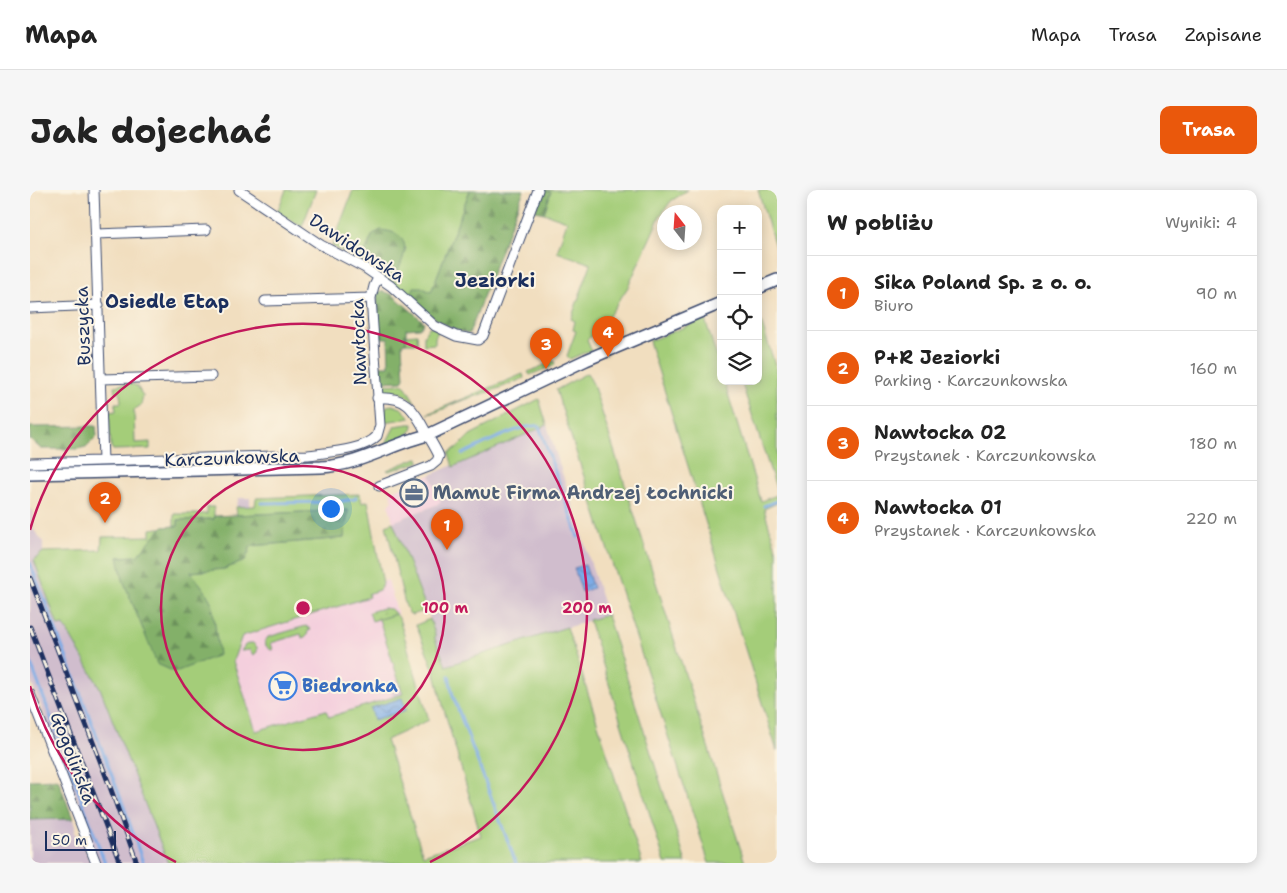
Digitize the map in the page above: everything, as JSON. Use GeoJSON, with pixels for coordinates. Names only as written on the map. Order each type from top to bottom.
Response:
{"type":"FeatureCollection","features":[{"type":"Feature","properties":{"kind":"street","name":"Buszycka"},"geometry":{"type":"LineString","coordinates":[[94,190],[103,461]]}},
{"type":"Feature","properties":{"kind":"street","name":"Dawidowska"},"geometry":{"type":"LineString","coordinates":[[239,190],[321,244],[358,263],[391,286],[436,326],[447,332],[474,340],[480,339],[483,336],[538,190]]}},
{"type":"Feature","properties":{"kind":"street"},"geometry":{"type":"LineString","coordinates":[[96,234],[206,230]]}},
{"type":"Feature","properties":{"kind":"street","name":"Nawłocka"},"geometry":{"type":"LineString","coordinates":[[378,278],[371,298],[377,398],[392,398],[405,402],[414,411],[435,445],[439,456],[437,462],[431,466],[379,486]]}},
{"type":"Feature","properties":{"kind":"street"},"geometry":{"type":"LineString","coordinates":[[762,286],[777,280]]}},
{"type":"Feature","properties":{"kind":"street"},"geometry":{"type":"LineString","coordinates":[[265,301],[371,298]]}},
{"type":"Feature","properties":{"kind":"street"},"geometry":{"type":"LineString","coordinates":[[30,308],[99,305]]}},
{"type":"Feature","properties":{"kind":"street","name":"Karczunkowska"},"geometry":{"type":"LineString","coordinates":[[30,469],[330,467],[360,461],[411,439],[428,435],[586,360],[717,305]]}},
{"type":"Feature","properties":{"kind":"street"},"geometry":{"type":"LineString","coordinates":[[101,379],[211,376]]}},
{"type":"Feature","properties":{"kind":"street","name":"Karczunkowska"},"geometry":{"type":"LineString","coordinates":[[30,469],[103,461],[308,455],[337,451],[364,445],[377,436],[380,425],[377,398]]}},
{"type":"Feature","properties":{"kind":"street","name":"Karczunkowska"},"geometry":{"type":"LineString","coordinates":[[30,482],[329,472],[355,468],[388,458],[416,445],[428,435]]}},
{"type":"Feature","properties":{"kind":"street","name":"Gogolińska"},"geometry":{"type":"LineString","coordinates":[[30,694],[96,863]]}},
{"type":"Feature","properties":{"kind":"shaded area"},"geometry":{"type":"Polygon","coordinates":[[[547,425],[607,615],[446,666],[435,639],[429,615],[393,522],[441,503],[430,475],[547,425]]]}},
{"type":"Feature","properties":{"kind":"shaded area"},"geometry":{"type":"Polygon","coordinates":[[[430,475],[441,503],[393,522],[389,506],[392,500],[390,492],[430,475]]]}},
{"type":"Feature","properties":{"kind":"shaded area"},"geometry":{"type":"Polygon","coordinates":[[[239,498],[250,498],[250,506],[236,507],[239,498]]]}},
{"type":"Feature","properties":{"kind":"shaded area"},"geometry":{"type":"Polygon","coordinates":[[[30,509],[32,511],[33,529],[43,542],[43,552],[34,560],[58,626],[64,625],[100,688],[168,863],[99,863],[87,832],[88,826],[30,679],[30,509]]]}},
{"type":"Feature","properties":{"kind":"shaded area"},"geometry":{"type":"Polygon","coordinates":[[[388,580],[421,695],[259,741],[233,661],[242,636],[368,597],[368,594],[379,590],[383,582],[388,580]]]}},
{"type":"Feature","properties":{"kind":"shaded area"},"geometry":{"type":"Polygon","coordinates":[[[399,683],[403,694],[393,697],[390,686],[399,683]]]}},
{"type":"Feature","properties":{"kind":"shaded area"},"geometry":{"type":"Polygon","coordinates":[[[73,819],[75,833],[80,844],[84,846],[90,863],[30,863],[30,820],[73,819]]]}},
{"type":"Feature","properties":{"kind":"green space"},"geometry":{"type":"Polygon","coordinates":[[[286,190],[316,190],[302,227],[277,212],[286,190]]]}},
{"type":"Feature","properties":{"kind":"green space"},"geometry":{"type":"Polygon","coordinates":[[[353,190],[470,190],[431,293],[421,287],[410,298],[392,283],[406,248],[373,234],[361,261],[332,246],[353,190]]]}},
{"type":"Feature","properties":{"kind":"green space"},"geometry":{"type":"Polygon","coordinates":[[[470,190],[524,190],[469,334],[437,320],[410,298],[414,287],[421,287],[431,292],[470,190]]]}},
{"type":"Feature","properties":{"kind":"green space"},"geometry":{"type":"Polygon","coordinates":[[[543,190],[551,192],[544,213],[535,211],[543,190]]]}},
{"type":"Feature","properties":{"kind":"green space"},"geometry":{"type":"Polygon","coordinates":[[[545,190],[688,190],[668,205],[657,205],[657,223],[628,287],[603,325],[587,340],[591,350],[570,359],[567,356],[576,331],[573,330],[575,321],[571,319],[591,264],[557,252],[567,221],[544,213],[551,192],[545,190]]]}},
{"type":"Feature","properties":{"kind":"green space"},"geometry":{"type":"Polygon","coordinates":[[[758,190],[777,190],[777,253],[758,190]]]}},
{"type":"Feature","properties":{"kind":"green space"},"geometry":{"type":"Polygon","coordinates":[[[381,230],[394,233],[402,238],[404,244],[405,250],[401,264],[392,283],[361,261],[373,234],[381,230]]]}},
{"type":"Feature","properties":{"kind":"green space"},"geometry":{"type":"Polygon","coordinates":[[[383,291],[393,295],[424,322],[419,328],[406,329],[406,343],[402,344],[404,378],[402,381],[380,382],[380,366],[389,366],[388,338],[379,338],[377,295],[383,291]]]}},
{"type":"Feature","properties":{"kind":"green space"},"geometry":{"type":"Polygon","coordinates":[[[705,319],[717,357],[717,385],[725,385],[761,501],[777,495],[777,503],[764,509],[777,552],[777,751],[649,341],[705,319]]]}},
{"type":"Feature","properties":{"kind":"green space"},"geometry":{"type":"Polygon","coordinates":[[[762,324],[777,371],[777,491],[742,385],[762,385],[762,324]]]}},
{"type":"Feature","properties":{"kind":"green space"},"geometry":{"type":"Polygon","coordinates":[[[429,327],[433,327],[438,331],[435,344],[424,345],[424,335],[429,327]]]}},
{"type":"Feature","properties":{"kind":"green space"},"geometry":{"type":"Polygon","coordinates":[[[417,334],[418,343],[406,343],[406,335],[417,334]]]}},
{"type":"Feature","properties":{"kind":"green space"},"geometry":{"type":"Polygon","coordinates":[[[554,361],[555,365],[530,375],[528,372],[554,361]]]}},
{"type":"Feature","properties":{"kind":"green space"},"geometry":{"type":"Polygon","coordinates":[[[587,373],[593,384],[745,863],[709,863],[556,390],[587,373]]]}},
{"type":"Feature","properties":{"kind":"green space"},"geometry":{"type":"Polygon","coordinates":[[[523,374],[524,378],[516,382],[427,414],[523,374]]]}},
{"type":"Feature","properties":{"kind":"green space"},"geometry":{"type":"Polygon","coordinates":[[[129,383],[137,386],[143,396],[141,405],[134,410],[135,443],[150,442],[150,449],[113,450],[111,447],[109,412],[116,411],[115,403],[121,403],[120,392],[115,392],[114,386],[129,383]]]}},
{"type":"Feature","properties":{"kind":"green space"},"geometry":{"type":"Polygon","coordinates":[[[402,384],[415,402],[402,393],[381,387],[383,385],[402,384]]]}},
{"type":"Feature","properties":{"kind":"green space"},"geometry":{"type":"Polygon","coordinates":[[[539,399],[547,425],[453,467],[449,453],[470,435],[539,399]]]}},
{"type":"Feature","properties":{"kind":"green space"},"geometry":{"type":"Polygon","coordinates":[[[392,405],[401,408],[411,418],[384,422],[387,406],[392,405]]]}},
{"type":"Feature","properties":{"kind":"green space"},"geometry":{"type":"Polygon","coordinates":[[[413,424],[407,435],[385,445],[395,426],[413,424]]]}},
{"type":"Feature","properties":{"kind":"green space"},"geometry":{"type":"Polygon","coordinates":[[[96,426],[97,436],[86,447],[77,449],[41,449],[30,439],[30,427],[96,426]]]}},
{"type":"Feature","properties":{"kind":"green space"},"geometry":{"type":"Polygon","coordinates":[[[419,458],[419,462],[387,470],[419,458]]]}},
{"type":"Feature","properties":{"kind":"green space"},"geometry":{"type":"Polygon","coordinates":[[[360,494],[362,503],[368,501],[383,584],[379,590],[368,594],[369,597],[242,636],[233,661],[256,731],[326,710],[329,717],[403,694],[379,619],[396,614],[399,618],[429,720],[386,740],[423,855],[481,836],[434,670],[416,625],[430,619],[435,639],[446,666],[567,627],[642,863],[168,863],[100,688],[64,625],[58,626],[34,560],[43,552],[101,550],[102,537],[151,536],[151,529],[174,526],[174,514],[207,514],[207,507],[214,507],[214,519],[178,520],[178,526],[137,556],[118,557],[204,589],[190,572],[224,569],[245,561],[251,546],[344,538],[348,510],[237,515],[236,507],[255,506],[256,498],[360,494]]]}},
{"type":"Feature","properties":{"kind":"green space"},"geometry":{"type":"Polygon","coordinates":[[[348,510],[344,538],[251,546],[245,561],[224,569],[191,572],[212,603],[219,655],[175,672],[157,664],[123,580],[118,557],[137,556],[162,527],[178,526],[178,520],[214,519],[214,516],[348,510]]]}},
{"type":"Feature","properties":{"kind":"green space"},"geometry":{"type":"Polygon","coordinates":[[[393,522],[427,610],[412,615],[405,604],[386,525],[393,522]]]}},
{"type":"Feature","properties":{"kind":"green space"},"geometry":{"type":"Polygon","coordinates":[[[383,608],[391,609],[396,614],[372,621],[369,612],[383,608]]]}},
{"type":"Feature","properties":{"kind":"green space"},"geometry":{"type":"Polygon","coordinates":[[[607,615],[686,863],[665,863],[589,620],[607,615]]]}},
{"type":"Feature","properties":{"kind":"green space"},"geometry":{"type":"Polygon","coordinates":[[[306,626],[311,630],[308,631],[307,636],[302,638],[301,634],[271,643],[273,650],[266,646],[265,641],[268,637],[306,626]]]}},
{"type":"Feature","properties":{"kind":"green space"},"geometry":{"type":"Polygon","coordinates":[[[250,643],[257,647],[257,652],[253,656],[250,650],[241,651],[245,645],[250,643]]]}},
{"type":"Feature","properties":{"kind":"green space"},"geometry":{"type":"Polygon","coordinates":[[[58,779],[73,819],[30,820],[30,780],[58,779]]]}},
{"type":"Feature","properties":{"kind":"water"},"geometry":{"type":"Polygon","coordinates":[[[585,565],[593,588],[582,592],[574,568],[585,565]]]}},
{"type":"Feature","properties":{"kind":"water"},"geometry":{"type":"Polygon","coordinates":[[[402,698],[406,710],[374,720],[371,708],[402,698]]]}},
{"type":"Feature","properties":{"kind":"waterway"},"geometry":{"type":"LineString","coordinates":[[462,454],[522,428],[539,426],[578,537]]}},
{"type":"Feature","properties":{"kind":"waterway"},"geometry":{"type":"LineString","coordinates":[[261,503],[335,502],[355,499],[356,497]]}},
{"type":"Feature","properties":{"kind":"waterway"},"geometry":{"type":"LineString","coordinates":[[764,506],[777,501]]}},
{"type":"Feature","properties":{"kind":"waterway"},"geometry":{"type":"LineString","coordinates":[[30,563],[123,804],[143,863]]}},
{"type":"Feature","properties":{"kind":"waterway"},"geometry":{"type":"LineString","coordinates":[[30,661],[105,863]]}},
{"type":"Feature","properties":{"kind":"waterway"},"geometry":{"type":"LineString","coordinates":[[449,676],[453,696],[516,863]]}},
{"type":"Feature","properties":{"kind":"railway"},"geometry":{"type":"LineString","coordinates":[[30,578],[109,784],[137,863]]}},
{"type":"Feature","properties":{"kind":"railway"},"geometry":{"type":"LineString","coordinates":[[30,627],[120,863]]}},
{"type":"Feature","properties":{"kind":"place","name":"Nawłocka 01"},"geometry":{"type":"Point","coordinates":[608,357]}},
{"type":"Feature","properties":{"kind":"place","name":"Nawłocka 02"},"geometry":{"type":"Point","coordinates":[546,369]}},
{"type":"Feature","properties":{"kind":"place","name":"Mamut Firma Andrzej Łochnicki"},"geometry":{"type":"Point","coordinates":[414,493]}},
{"type":"Feature","properties":{"kind":"place","name":"P+R Jeziorki"},"geometry":{"type":"Point","coordinates":[105,523]}},
{"type":"Feature","properties":{"kind":"place","name":"Sika Poland Sp. z o. o."},"geometry":{"type":"Point","coordinates":[447,550]}},
{"type":"Feature","properties":{"kind":"place","name":"Biedronka"},"geometry":{"type":"Point","coordinates":[283,686]}},
{"type":"Feature","properties":{"kind":"district","name":"Jeziorki"},"geometry":{"type":"Point","coordinates":[495,280]}},
{"type":"Feature","properties":{"kind":"district","name":"Osiedle Etap"},"geometry":{"type":"Point","coordinates":[167,301]}}]}
